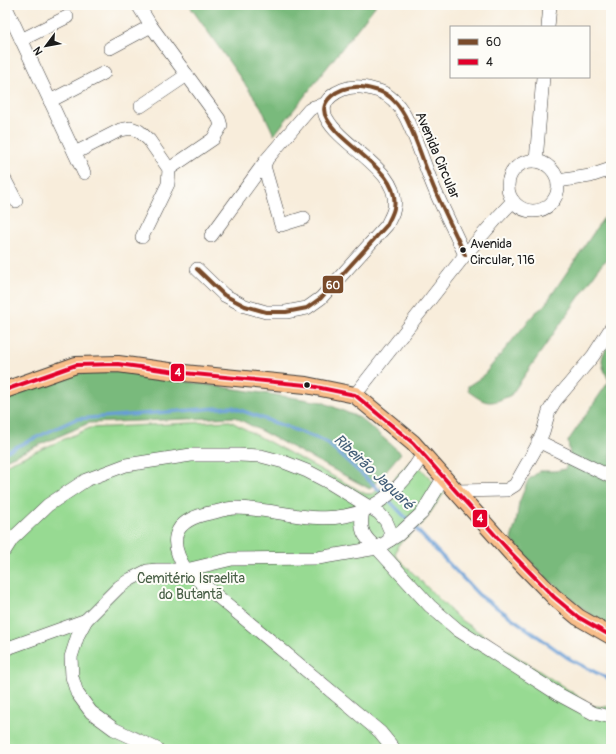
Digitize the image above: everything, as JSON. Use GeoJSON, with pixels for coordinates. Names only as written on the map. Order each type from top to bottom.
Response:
{"type":"FeatureCollection","features":[{"type":"Feature","properties":{"kind":"main road"},"geometry":{"type":"LineString","coordinates":[[5,390],[76,365],[118,364],[184,373],[306,385],[354,395],[413,443],[510,552],[554,597],[578,617],[611,636]]}},
{"type":"Feature","properties":{"kind":"street"},"geometry":{"type":"LineString","coordinates":[[5,5],[84,173]]}},
{"type":"Feature","properties":{"kind":"street"},"geometry":{"type":"LineString","coordinates":[[138,5],[151,26],[219,119],[221,126],[213,138],[169,169]]}},
{"type":"Feature","properties":{"kind":"street"},"geometry":{"type":"LineString","coordinates":[[548,26],[550,5]]}},
{"type":"Feature","properties":{"kind":"street"},"geometry":{"type":"LineString","coordinates":[[21,40],[67,17]]}},
{"type":"Feature","properties":{"kind":"street"},"geometry":{"type":"LineString","coordinates":[[110,48],[151,26]]}},
{"type":"Feature","properties":{"kind":"street"},"geometry":{"type":"LineString","coordinates":[[50,100],[104,73]]}},
{"type":"Feature","properties":{"kind":"street"},"geometry":{"type":"LineString","coordinates":[[141,106],[187,75]]}},
{"type":"Feature","properties":{"kind":"street"},"geometry":{"type":"LineString","coordinates":[[536,160],[543,78]]}},
{"type":"Feature","properties":{"kind":"street","name":"Avenida Circular"},"geometry":{"type":"LineString","coordinates":[[211,236],[265,162],[309,110],[325,104],[340,90],[354,87],[368,88],[382,92],[398,104],[413,132],[436,194],[465,255]]}},
{"type":"Feature","properties":{"kind":"street"},"geometry":{"type":"LineString","coordinates":[[197,269],[224,295],[244,306],[266,312],[286,312],[307,308],[321,298],[387,225],[392,216],[394,202],[390,184],[376,167],[331,126],[325,116],[325,104]]}},
{"type":"Feature","properties":{"kind":"street"},"geometry":{"type":"LineString","coordinates":[[75,153],[120,130],[131,128],[139,131],[149,140],[169,169],[168,184],[142,237]]}},
{"type":"Feature","properties":{"kind":"street"},"geometry":{"type":"LineString","coordinates":[[536,160],[550,167],[558,181],[556,197],[551,204],[544,209],[536,211],[519,207],[509,194],[509,177],[520,164],[528,161],[536,160]]}},
{"type":"Feature","properties":{"kind":"street"},"geometry":{"type":"LineString","coordinates":[[265,162],[264,166],[281,225],[304,218]]}},
{"type":"Feature","properties":{"kind":"street"},"geometry":{"type":"LineString","coordinates":[[558,181],[590,176],[611,170]]}},
{"type":"Feature","properties":{"kind":"street"},"geometry":{"type":"LineString","coordinates":[[5,180],[16,201]]}},
{"type":"Feature","properties":{"kind":"street"},"geometry":{"type":"LineString","coordinates":[[354,395],[465,255],[513,201]]}},
{"type":"Feature","properties":{"kind":"street"},"geometry":{"type":"LineString","coordinates":[[455,491],[507,490],[515,485],[543,432],[555,401],[593,356],[611,328]]}},
{"type":"Feature","properties":{"kind":"street"},"geometry":{"type":"LineString","coordinates":[[538,441],[611,477]]}},
{"type":"Feature","properties":{"kind":"street"},"geometry":{"type":"LineString","coordinates":[[423,454],[417,464],[400,484],[372,507],[361,522],[363,532],[368,542],[377,548],[430,606],[458,630],[558,694],[601,716],[611,717]]}},
{"type":"Feature","properties":{"kind":"street"},"geometry":{"type":"LineString","coordinates":[[5,550],[12,539],[48,505],[86,480],[126,465],[191,455],[261,456],[284,462],[307,471],[330,483],[349,496],[372,507],[386,521],[394,538]]}},
{"type":"Feature","properties":{"kind":"street"},"geometry":{"type":"LineString","coordinates":[[157,749],[114,729],[91,712],[77,693],[72,676],[71,657],[78,635],[86,620],[119,588],[136,576],[147,571],[186,570],[232,559],[318,558],[377,548],[394,538],[422,513],[444,477]]}},
{"type":"Feature","properties":{"kind":"street"},"geometry":{"type":"LineString","coordinates":[[372,507],[344,516],[317,518],[260,509],[234,508],[201,514],[183,525],[178,530],[175,538],[176,549],[186,570],[380,732],[394,749]]}},
{"type":"Feature","properties":{"kind":"street"},"geometry":{"type":"LineString","coordinates":[[5,649],[86,620]]}},
{"type":"Feature","properties":{"kind":"green space"},"geometry":{"type":"Polygon","coordinates":[[[189,5],[376,5],[274,135],[261,107],[189,5]]]}},
{"type":"Feature","properties":{"kind":"green space"},"geometry":{"type":"Polygon","coordinates":[[[611,207],[611,256],[602,264],[511,395],[498,401],[489,402],[480,399],[468,391],[468,386],[482,377],[535,313],[544,306],[611,207]]]}},
{"type":"Feature","properties":{"kind":"green space"},"geometry":{"type":"Polygon","coordinates":[[[611,341],[611,626],[588,613],[543,575],[511,539],[516,523],[519,503],[528,480],[540,471],[565,469],[570,456],[568,441],[609,381],[602,361],[604,352],[611,341]]]}},
{"type":"Feature","properties":{"kind":"green space"},"geometry":{"type":"Polygon","coordinates":[[[116,371],[322,402],[360,418],[401,453],[370,489],[235,417],[89,423],[5,460],[5,397],[54,375],[116,371]]]}},
{"type":"Feature","properties":{"kind":"green space","name":"Cemitério Israelita do Butantã"},"geometry":{"type":"Polygon","coordinates":[[[230,421],[366,494],[372,494],[393,480],[412,459],[444,493],[423,523],[398,545],[395,555],[459,619],[593,706],[611,707],[611,749],[5,749],[5,465],[90,428],[230,421]]]}},
{"type":"Feature","properties":{"kind":"waterway","name":"Ribeirão Jaguaré"},"geometry":{"type":"LineString","coordinates":[[5,452],[76,419],[232,407],[325,441],[375,486],[409,521]]}},
{"type":"Feature","properties":{"kind":"waterway","name":"Ribeirão Jaguaré"},"geometry":{"type":"LineString","coordinates":[[413,526],[479,595],[571,660],[611,680]]}},
{"type":"Feature","properties":{"kind":"transit line","name":"60"},"geometry":{"type":"LineString","coordinates":[[197,269],[224,295],[245,306],[266,312],[286,312],[307,308],[321,298],[387,225],[394,208],[394,195],[389,183],[369,160],[335,130],[324,112],[327,101],[331,96],[343,89],[358,87],[379,91],[387,95],[403,112],[414,135],[433,185],[465,255]]}},
{"type":"Feature","properties":{"kind":"transit line","name":"4"},"geometry":{"type":"LineString","coordinates":[[5,390],[76,365],[118,364],[184,373],[306,385],[355,395],[413,443],[511,553],[554,597],[578,617],[611,636]]}},
{"type":"Feature","properties":{"kind":"place","name":"Avenida Circular, 116"},"geometry":{"type":"Point","coordinates":[463,250]}}]}
